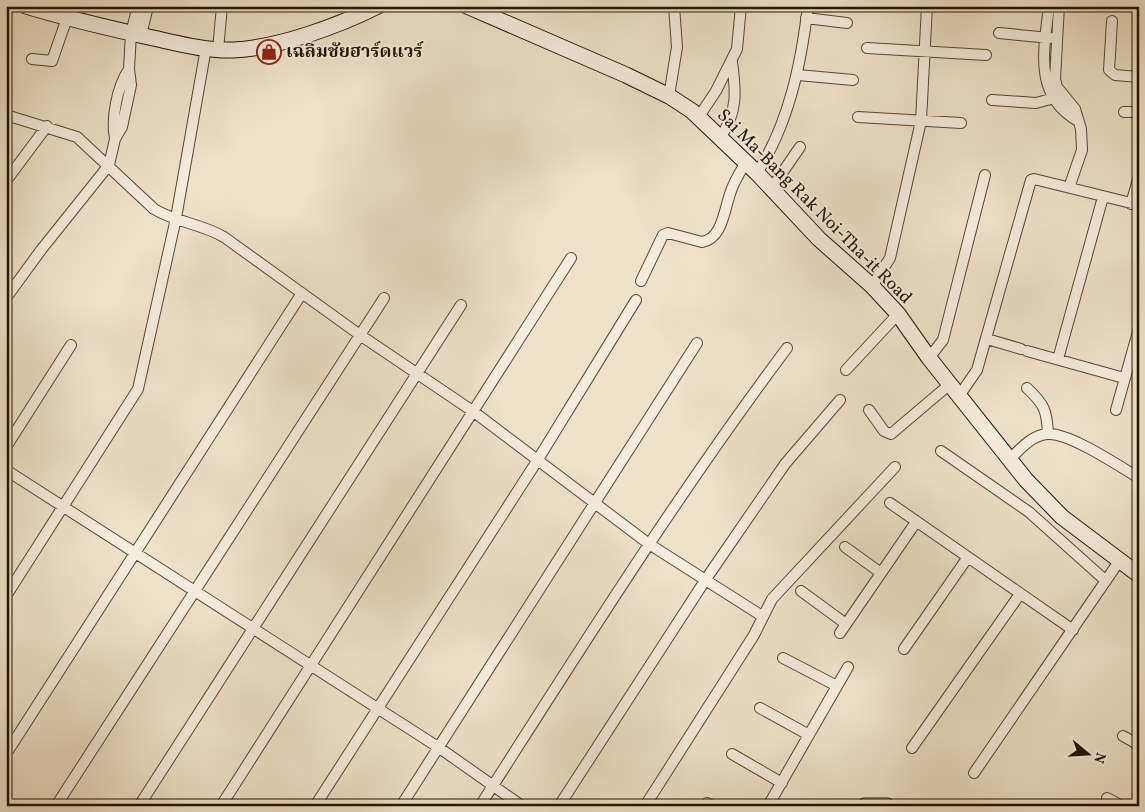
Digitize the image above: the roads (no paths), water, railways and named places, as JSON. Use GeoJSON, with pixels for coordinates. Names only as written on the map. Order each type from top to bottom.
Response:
{"type":"FeatureCollection","features":[{"type":"Feature","properties":{"kind":"street"},"geometry":{"type":"LineString","coordinates":[[6,298],[109,165],[115,139],[114,117],[121,82],[129,69],[136,34],[138,6]]}},
{"type":"Feature","properties":{"kind":"street"},"geometry":{"type":"LineString","coordinates":[[136,34],[148,6]]}},
{"type":"Feature","properties":{"kind":"street"},"geometry":{"type":"LineString","coordinates":[[6,596],[64,508],[138,389],[222,6]]}},
{"type":"Feature","properties":{"kind":"street"},"geometry":{"type":"LineString","coordinates":[[38,8],[67,18],[212,49],[247,49],[306,35],[356,17],[378,6]]}},
{"type":"Feature","properties":{"kind":"street","name":"Sai Ma-Bang Rak Noi-Tha-it Road"},"geometry":{"type":"LineString","coordinates":[[467,6],[574,51],[669,96],[692,111],[757,173],[819,239],[872,286],[898,314],[929,358],[1009,460],[1062,517],[1139,575]]}},
{"type":"Feature","properties":{"kind":"street"},"geometry":{"type":"LineString","coordinates":[[669,96],[677,47],[674,6]]}},
{"type":"Feature","properties":{"kind":"street"},"geometry":{"type":"LineString","coordinates":[[698,118],[732,62],[740,37],[741,6]]}},
{"type":"Feature","properties":{"kind":"street"},"geometry":{"type":"LineString","coordinates":[[757,173],[772,148],[798,75],[808,6]]}},
{"type":"Feature","properties":{"kind":"street"},"geometry":{"type":"LineString","coordinates":[[872,286],[890,258],[921,121],[927,6]]}},
{"type":"Feature","properties":{"kind":"street"},"geometry":{"type":"LineString","coordinates":[[1049,6],[1054,71],[1059,97],[1078,121],[1083,140],[1082,150],[1071,182]]}},
{"type":"Feature","properties":{"kind":"street"},"geometry":{"type":"LineString","coordinates":[[1051,38],[1059,6]]}},
{"type":"Feature","properties":{"kind":"street"},"geometry":{"type":"LineString","coordinates":[[32,59],[52,62],[67,18]]}},
{"type":"Feature","properties":{"kind":"street"},"geometry":{"type":"LineString","coordinates":[[806,18],[847,23]]}},
{"type":"Feature","properties":{"kind":"street"},"geometry":{"type":"LineString","coordinates":[[1112,21],[1109,70],[1114,75],[1139,77]]}},
{"type":"Feature","properties":{"kind":"street"},"geometry":{"type":"LineString","coordinates":[[999,33],[1051,38]]}},
{"type":"Feature","properties":{"kind":"street"},"geometry":{"type":"LineString","coordinates":[[867,48],[986,55]]}},
{"type":"Feature","properties":{"kind":"street"},"geometry":{"type":"LineString","coordinates":[[720,138],[730,124],[734,110],[735,86],[732,62]]}},
{"type":"Feature","properties":{"kind":"street"},"geometry":{"type":"LineString","coordinates":[[798,75],[853,80]]}},
{"type":"Feature","properties":{"kind":"street"},"geometry":{"type":"LineString","coordinates":[[992,100],[1036,103],[1059,97]]}},
{"type":"Feature","properties":{"kind":"street"},"geometry":{"type":"LineString","coordinates":[[1124,112],[1139,112]]}},
{"type":"Feature","properties":{"kind":"street"},"geometry":{"type":"LineString","coordinates":[[6,115],[77,136],[154,209],[212,230],[360,335],[474,412],[649,544],[762,616]]}},
{"type":"Feature","properties":{"kind":"street"},"geometry":{"type":"LineString","coordinates":[[858,117],[961,123]]}},
{"type":"Feature","properties":{"kind":"street"},"geometry":{"type":"LineString","coordinates":[[6,181],[47,126]]}},
{"type":"Feature","properties":{"kind":"street"},"geometry":{"type":"LineString","coordinates":[[771,189],[800,147]]}},
{"type":"Feature","properties":{"kind":"street"},"geometry":{"type":"LineString","coordinates":[[642,281],[664,235],[668,233],[702,242],[713,237],[720,226],[730,193],[746,162]]}},
{"type":"Feature","properties":{"kind":"street"},"geometry":{"type":"LineString","coordinates":[[929,358],[943,340],[985,175]]}},
{"type":"Feature","properties":{"kind":"street"},"geometry":{"type":"LineString","coordinates":[[869,410],[884,431],[891,434],[974,378],[987,339],[1030,180],[1034,179],[1135,204],[1139,176]]}},
{"type":"Feature","properties":{"kind":"street"},"geometry":{"type":"LineString","coordinates":[[1058,359],[1103,197]]}},
{"type":"Feature","properties":{"kind":"street"},"geometry":{"type":"LineString","coordinates":[[221,806],[474,412],[570,258]]}},
{"type":"Feature","properties":{"kind":"street"},"geometry":{"type":"LineString","coordinates":[[6,754],[302,293]]}},
{"type":"Feature","properties":{"kind":"street"},"geometry":{"type":"LineString","coordinates":[[56,806],[384,298]]}},
{"type":"Feature","properties":{"kind":"street"},"geometry":{"type":"LineString","coordinates":[[315,806],[537,461],[636,300]]}},
{"type":"Feature","properties":{"kind":"street"},"geometry":{"type":"LineString","coordinates":[[139,806],[462,305]]}},
{"type":"Feature","properties":{"kind":"street"},"geometry":{"type":"LineString","coordinates":[[846,370],[898,314]]}},
{"type":"Feature","properties":{"kind":"street"},"geometry":{"type":"LineString","coordinates":[[1116,410],[1138,333]]}},
{"type":"Feature","properties":{"kind":"street"},"geometry":{"type":"LineString","coordinates":[[987,339],[1124,378]]}},
{"type":"Feature","properties":{"kind":"street"},"geometry":{"type":"LineString","coordinates":[[401,806],[697,342]]}},
{"type":"Feature","properties":{"kind":"street"},"geometry":{"type":"LineString","coordinates":[[6,447],[71,345]]}},
{"type":"Feature","properties":{"kind":"street"},"geometry":{"type":"LineString","coordinates":[[480,806],[649,544],[742,408],[787,348]]}},
{"type":"Feature","properties":{"kind":"street"},"geometry":{"type":"LineString","coordinates":[[1027,388],[1042,402],[1046,413],[1048,434]]}},
{"type":"Feature","properties":{"kind":"street"},"geometry":{"type":"LineString","coordinates":[[559,806],[706,579],[785,464],[840,400]]}},
{"type":"Feature","properties":{"kind":"street"},"geometry":{"type":"LineString","coordinates":[[1009,460],[1031,441],[1048,434],[1067,439],[1092,451],[1139,478]]}},
{"type":"Feature","properties":{"kind":"street"},"geometry":{"type":"LineString","coordinates":[[941,451],[1029,512],[1106,581]]}},
{"type":"Feature","properties":{"kind":"street"},"geometry":{"type":"LineString","coordinates":[[645,806],[754,635],[762,616],[772,600],[895,467]]}},
{"type":"Feature","properties":{"kind":"street"},"geometry":{"type":"LineString","coordinates":[[6,470],[438,747],[492,787],[522,806]]}},
{"type":"Feature","properties":{"kind":"street"},"geometry":{"type":"LineString","coordinates":[[890,504],[1072,630]]}},
{"type":"Feature","properties":{"kind":"street"},"geometry":{"type":"LineString","coordinates":[[800,591],[843,628],[916,522]]}},
{"type":"Feature","properties":{"kind":"street"},"geometry":{"type":"LineString","coordinates":[[845,547],[881,573]]}},
{"type":"Feature","properties":{"kind":"street"},"geometry":{"type":"LineString","coordinates":[[904,649],[968,558]]}},
{"type":"Feature","properties":{"kind":"street"},"geometry":{"type":"LineString","coordinates":[[974,773],[1120,560],[1139,568]]}},
{"type":"Feature","properties":{"kind":"street"},"geometry":{"type":"LineString","coordinates":[[912,748],[1020,594]]}},
{"type":"Feature","properties":{"kind":"street"},"geometry":{"type":"LineString","coordinates":[[783,658],[837,686]]}},
{"type":"Feature","properties":{"kind":"street"},"geometry":{"type":"LineString","coordinates":[[768,806],[848,667]]}},
{"type":"Feature","properties":{"kind":"street"},"geometry":{"type":"LineString","coordinates":[[760,708],[809,735]]}},
{"type":"Feature","properties":{"kind":"street"},"geometry":{"type":"LineString","coordinates":[[1123,736],[1139,745]]}},
{"type":"Feature","properties":{"kind":"street"},"geometry":{"type":"LineString","coordinates":[[732,754],[782,783]]}},
{"type":"Feature","properties":{"kind":"street"},"geometry":{"type":"LineString","coordinates":[[1108,798],[1122,806]]}},
{"type":"Feature","properties":{"kind":"street"},"geometry":{"type":"LineString","coordinates":[[865,806],[887,806]]}},
{"type":"Feature","properties":{"kind":"place","name":"เฉลิมชัยฮาร์ดแวร์"},"geometry":{"type":"Point","coordinates":[269,52]}}]}
